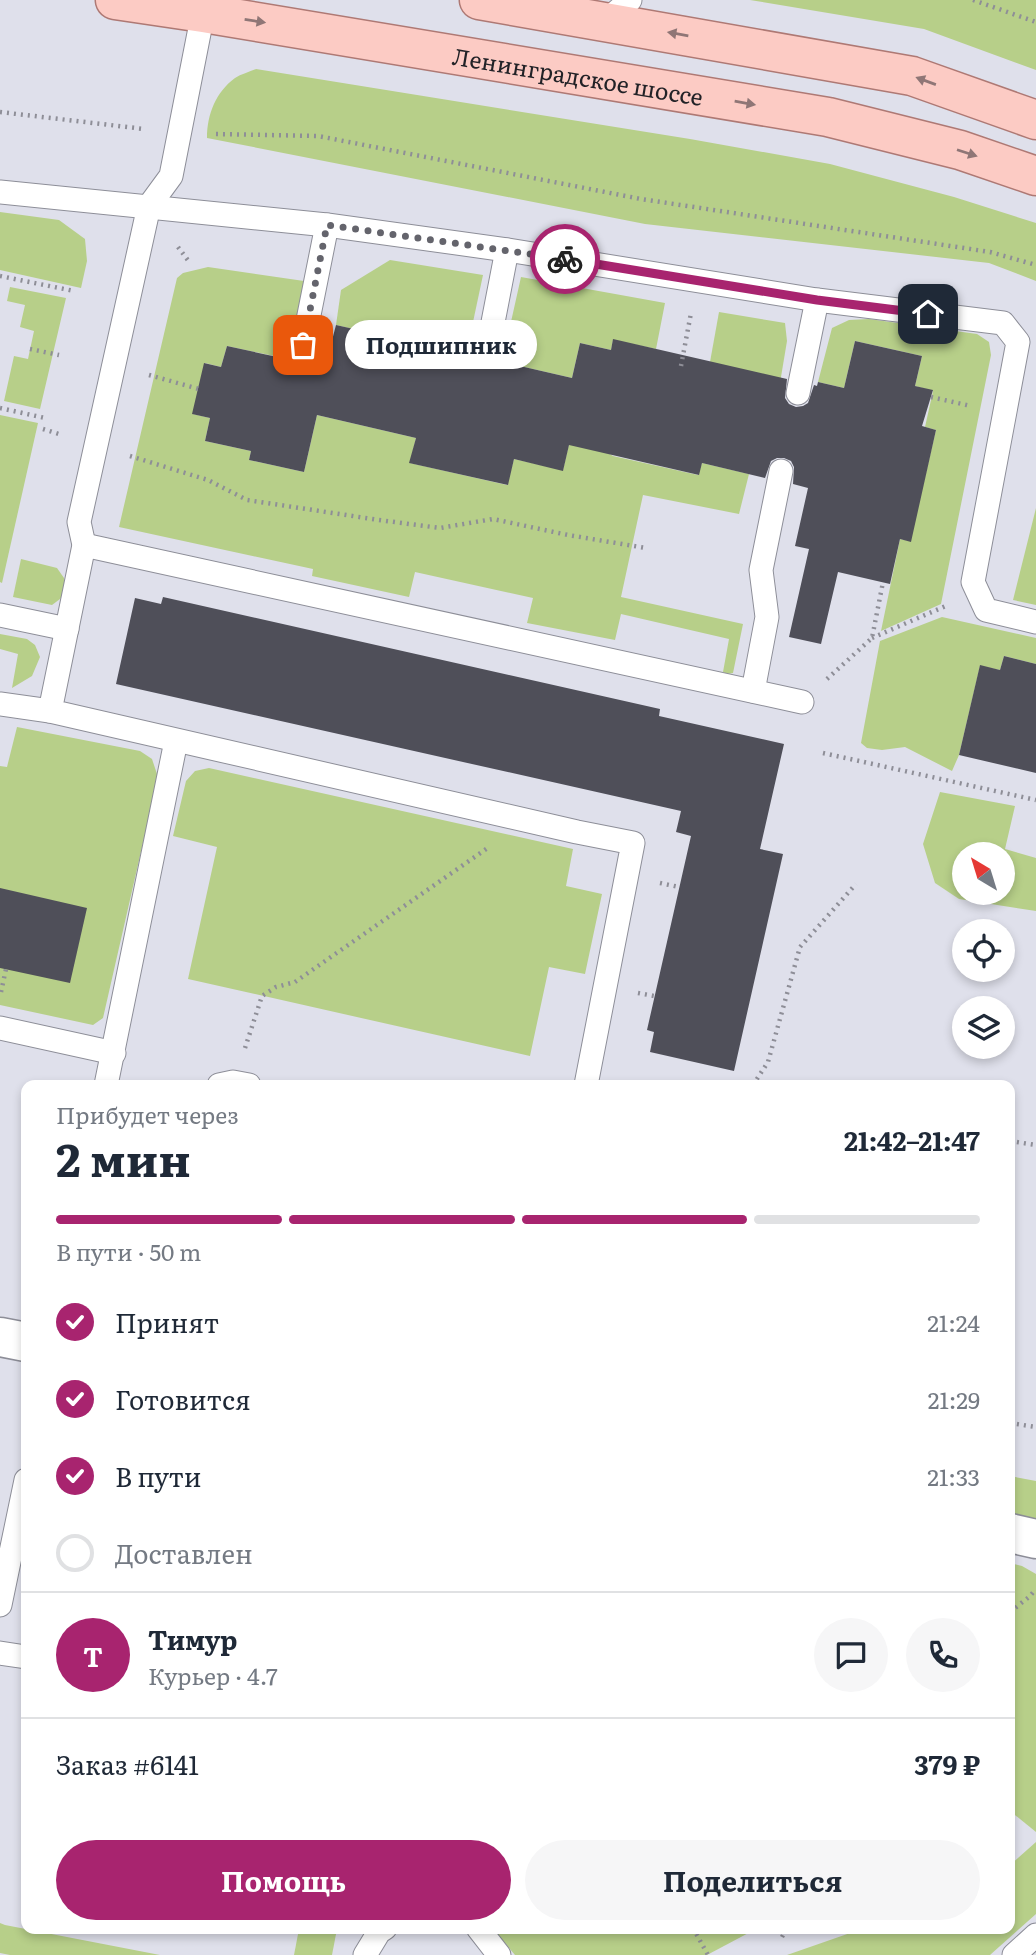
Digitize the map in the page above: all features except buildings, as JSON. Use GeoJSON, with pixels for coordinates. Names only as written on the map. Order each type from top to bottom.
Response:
{"type":"FeatureCollection","features":[{"type":"Feature","properties":{"kind":"main road","name":"Ленинградское шоссе"},"geometry":{"type":"LineString","coordinates":[[115,0],[828,117],[960,150],[1036,176]]}},
{"type":"Feature","properties":{"kind":"main road"},"geometry":{"type":"LineString","coordinates":[[479,0],[618,11],[912,76],[1036,120]]}},
{"type":"Feature","properties":{"kind":"street"},"geometry":{"type":"LineString","coordinates":[[0,1337],[21,1341]]}},
{"type":"Feature","properties":{"kind":"street"},"geometry":{"type":"LineString","coordinates":[[1015,1534],[1036,1539]]}},
{"type":"Feature","properties":{"kind":"lane"},"geometry":{"type":"LineString","coordinates":[[50,711],[84,545],[79,522],[96,444],[149,206],[171,176],[203,13]]}},
{"type":"Feature","properties":{"kind":"lane"},"geometry":{"type":"LineString","coordinates":[[0,192],[327,225],[507,250],[817,300],[1003,323],[1018,342],[973,582],[986,610],[1036,622]]}},
{"type":"Feature","properties":{"kind":"lane"},"geometry":{"type":"LineString","coordinates":[[303,345],[327,225]]}},
{"type":"Feature","properties":{"kind":"lane"},"geometry":{"type":"LineString","coordinates":[[488,348],[507,250]]}},
{"type":"Feature","properties":{"kind":"lane"},"geometry":{"type":"LineString","coordinates":[[798,393],[817,300]]}},
{"type":"Feature","properties":{"kind":"lane"},"geometry":{"type":"LineString","coordinates":[[753,691],[768,617],[761,570],[781,471]]}},
{"type":"Feature","properties":{"kind":"lane"},"geometry":{"type":"LineString","coordinates":[[84,545],[802,702]]}},
{"type":"Feature","properties":{"kind":"lane"},"geometry":{"type":"LineString","coordinates":[[0,615],[67,629]]}},
{"type":"Feature","properties":{"kind":"lane"},"geometry":{"type":"LineString","coordinates":[[0,704],[50,711],[633,843],[587,1080]]}},
{"type":"Feature","properties":{"kind":"lane"},"geometry":{"type":"LineString","coordinates":[[107,1080],[176,741]]}},
{"type":"Feature","properties":{"kind":"lane"},"geometry":{"type":"LineString","coordinates":[[0,1028],[114,1053]]}},
{"type":"Feature","properties":{"kind":"lane"},"geometry":{"type":"LineString","coordinates":[[0,1605],[21,1504]]}},
{"type":"Feature","properties":{"kind":"lane"},"geometry":{"type":"LineString","coordinates":[[0,1653],[21,1656]]}},
{"type":"Feature","properties":{"kind":"lane"},"geometry":{"type":"LineString","coordinates":[[365,1955],[378,1934]]}},
{"type":"Feature","properties":{"kind":"lane"},"geometry":{"type":"LineString","coordinates":[[483,1934],[499,1955]]}},
{"type":"Feature","properties":{"kind":"lane"},"geometry":{"type":"LineString","coordinates":[[1014,1955],[1036,1935]]}},
{"type":"Feature","properties":{"kind":"path"},"geometry":{"type":"LineString","coordinates":[[973,0],[1036,22]]}},
{"type":"Feature","properties":{"kind":"path"},"geometry":{"type":"LineString","coordinates":[[0,112],[180,133],[318,136],[641,199],[990,252],[1036,265]]}},
{"type":"Feature","properties":{"kind":"path"},"geometry":{"type":"LineString","coordinates":[[0,276],[74,292]]}},
{"type":"Feature","properties":{"kind":"path"},"geometry":{"type":"LineString","coordinates":[[681,366],[693,302]]}},
{"type":"Feature","properties":{"kind":"path"},"geometry":{"type":"LineString","coordinates":[[30,349],[59,355]]}},
{"type":"Feature","properties":{"kind":"path"},"geometry":{"type":"LineString","coordinates":[[149,375],[199,389]]}},
{"type":"Feature","properties":{"kind":"path"},"geometry":{"type":"LineString","coordinates":[[0,408],[45,418]]}},
{"type":"Feature","properties":{"kind":"path"},"geometry":{"type":"LineString","coordinates":[[43,429],[208,480],[247,500],[440,528],[493,519],[568,536],[646,548]]}},
{"type":"Feature","properties":{"kind":"path"},"geometry":{"type":"LineString","coordinates":[[873,638],[883,582]]}},
{"type":"Feature","properties":{"kind":"path"},"geometry":{"type":"LineString","coordinates":[[802,702],[873,638],[944,607]]}},
{"type":"Feature","properties":{"kind":"path"},"geometry":{"type":"LineString","coordinates":[[823,753],[1036,800]]}},
{"type":"Feature","properties":{"kind":"path"},"geometry":{"type":"LineString","coordinates":[[235,1080],[262,996],[276,987],[295,982],[526,820]]}},
{"type":"Feature","properties":{"kind":"path"},"geometry":{"type":"LineString","coordinates":[[756,1080],[768,1062],[800,947],[856,884]]}},
{"type":"Feature","properties":{"kind":"path"},"geometry":{"type":"LineString","coordinates":[[0,997],[6,969]]}},
{"type":"Feature","properties":{"kind":"path"},"geometry":{"type":"LineString","coordinates":[[1015,1142],[1036,1145]]}},
{"type":"Feature","properties":{"kind":"path"},"geometry":{"type":"LineString","coordinates":[[1015,1424],[1036,1427]]}},
{"type":"Feature","properties":{"kind":"path"},"geometry":{"type":"LineString","coordinates":[[1015,1608],[1036,1589]]}},
{"type":"Feature","properties":{"kind":"path"},"geometry":{"type":"LineString","coordinates":[[696,1934],[708,1955]]}},
{"type":"Feature","properties":{"kind":"green space"},"geometry":{"type":"Polygon","coordinates":[[[750,0],[1036,0],[1036,70],[924,29],[750,0]]]}},
{"type":"Feature","properties":{"kind":"green space"},"geometry":{"type":"Polygon","coordinates":[[[256,69],[830,164],[954,197],[1036,223],[1036,281],[989,263],[645,224],[207,138],[211,112],[218,97],[235,78],[256,69]]]}},
{"type":"Feature","properties":{"kind":"green space"},"geometry":{"type":"Polygon","coordinates":[[[0,212],[59,220],[85,239],[87,261],[81,288],[0,270],[0,212]]]}},
{"type":"Feature","properties":{"kind":"green space"},"geometry":{"type":"Polygon","coordinates":[[[390,260],[483,275],[466,355],[336,325],[341,290],[390,260]]]}},
{"type":"Feature","properties":{"kind":"green space"},"geometry":{"type":"Polygon","coordinates":[[[208,267],[304,281],[307,298],[293,360],[227,346],[221,367],[205,363],[193,414],[210,418],[205,441],[251,451],[249,460],[304,472],[317,415],[416,438],[410,463],[507,485],[514,459],[563,470],[572,431],[613,456],[698,475],[702,463],[749,474],[739,514],[643,495],[621,597],[743,624],[733,673],[723,672],[729,639],[621,614],[615,640],[527,623],[533,598],[415,572],[409,597],[312,576],[313,569],[119,527],[177,278],[183,273],[208,267]]]}},
{"type":"Feature","properties":{"kind":"green space"},"geometry":{"type":"Polygon","coordinates":[[[521,277],[665,303],[656,349],[613,340],[611,350],[580,343],[572,378],[502,362],[521,277]]]}},
{"type":"Feature","properties":{"kind":"green space"},"geometry":{"type":"Polygon","coordinates":[[[10,287],[66,298],[40,409],[4,401],[14,356],[28,359],[34,331],[20,327],[25,305],[7,301],[10,287]]]}},
{"type":"Feature","properties":{"kind":"green space"},"geometry":{"type":"Polygon","coordinates":[[[719,312],[785,323],[787,341],[779,389],[710,362],[719,312]]]}},
{"type":"Feature","properties":{"kind":"green space"},"geometry":{"type":"Polygon","coordinates":[[[869,319],[977,334],[989,342],[991,355],[941,604],[881,631],[900,539],[910,541],[936,430],[925,427],[933,391],[915,386],[922,356],[855,341],[844,388],[818,382],[832,328],[849,320],[869,319]]]}},
{"type":"Feature","properties":{"kind":"green space"},"geometry":{"type":"Polygon","coordinates":[[[0,415],[38,423],[2,583],[0,582],[0,415]]]}},
{"type":"Feature","properties":{"kind":"green space"},"geometry":{"type":"Polygon","coordinates":[[[1036,508],[1036,605],[1013,600],[1036,508]]]}},
{"type":"Feature","properties":{"kind":"green space"},"geometry":{"type":"Polygon","coordinates":[[[21,559],[57,568],[64,578],[66,589],[60,599],[52,605],[13,597],[21,559]]]}},
{"type":"Feature","properties":{"kind":"green space"},"geometry":{"type":"Polygon","coordinates":[[[942,617],[1036,638],[1036,664],[1004,656],[1000,670],[980,666],[959,755],[952,771],[905,747],[882,750],[867,748],[861,743],[880,641],[942,617]]]}},
{"type":"Feature","properties":{"kind":"green space"},"geometry":{"type":"Polygon","coordinates":[[[0,634],[27,639],[35,645],[40,657],[32,676],[12,688],[18,654],[0,649],[0,634]]]}},
{"type":"Feature","properties":{"kind":"green space"},"geometry":{"type":"Polygon","coordinates":[[[17,727],[140,751],[152,759],[158,777],[103,1018],[93,1025],[0,1005],[0,766],[7,767],[17,727]]]}},
{"type":"Feature","properties":{"kind":"green space"},"geometry":{"type":"Polygon","coordinates":[[[209,768],[573,849],[566,886],[602,894],[585,974],[549,967],[530,1056],[188,979],[217,847],[173,836],[186,781],[195,771],[209,768]]]}},
{"type":"Feature","properties":{"kind":"green space"},"geometry":{"type":"Polygon","coordinates":[[[940,792],[1015,806],[1007,842],[952,842],[952,894],[935,883],[923,844],[940,792]]]}},
{"type":"Feature","properties":{"kind":"green space"},"geometry":{"type":"Polygon","coordinates":[[[1015,852],[1036,858],[1036,911],[998,905],[1015,905],[1015,852]]]}},
{"type":"Feature","properties":{"kind":"green space"},"geometry":{"type":"Polygon","coordinates":[[[1015,1477],[1036,1481],[1036,1520],[1015,1515],[1015,1477]]]}},
{"type":"Feature","properties":{"kind":"green space"},"geometry":{"type":"Polygon","coordinates":[[[1015,1564],[1036,1574],[1036,1832],[1015,1815],[1015,1564]]]}},
{"type":"Feature","properties":{"kind":"green space"},"geometry":{"type":"Polygon","coordinates":[[[1036,1842],[1036,1914],[1015,1933],[1015,1861],[1036,1842]]]}},
{"type":"Feature","properties":{"kind":"green space"},"geometry":{"type":"Polygon","coordinates":[[[0,1923],[21,1928],[21,1934],[52,1934],[160,1955],[10,1955],[0,1953],[0,1923]]]}},
{"type":"Feature","properties":{"kind":"green space"},"geometry":{"type":"Polygon","coordinates":[[[298,1934],[336,1934],[332,1955],[294,1955],[298,1934]]]}},
{"type":"Feature","properties":{"kind":"green space"},"geometry":{"type":"Polygon","coordinates":[[[497,1934],[747,1934],[707,1955],[515,1955],[497,1934]]]}},
{"type":"Feature","properties":{"kind":"green space"},"geometry":{"type":"Polygon","coordinates":[[[847,1934],[1014,1934],[990,1955],[787,1955],[847,1934]]]}},
{"type":"Feature","properties":{"kind":"way so far"},"geometry":{"type":"LineString","coordinates":[[303,345],[327,225],[565,259]]}},
{"type":"Feature","properties":{"kind":"place","name":"Подшипник"},"geometry":{"type":"Point","coordinates":[303,345]}},
{"type":"Feature","properties":{"kind":"route"},"geometry":{"type":"LineString","coordinates":[[565,259],[817,300],[928,314]]}}]}
